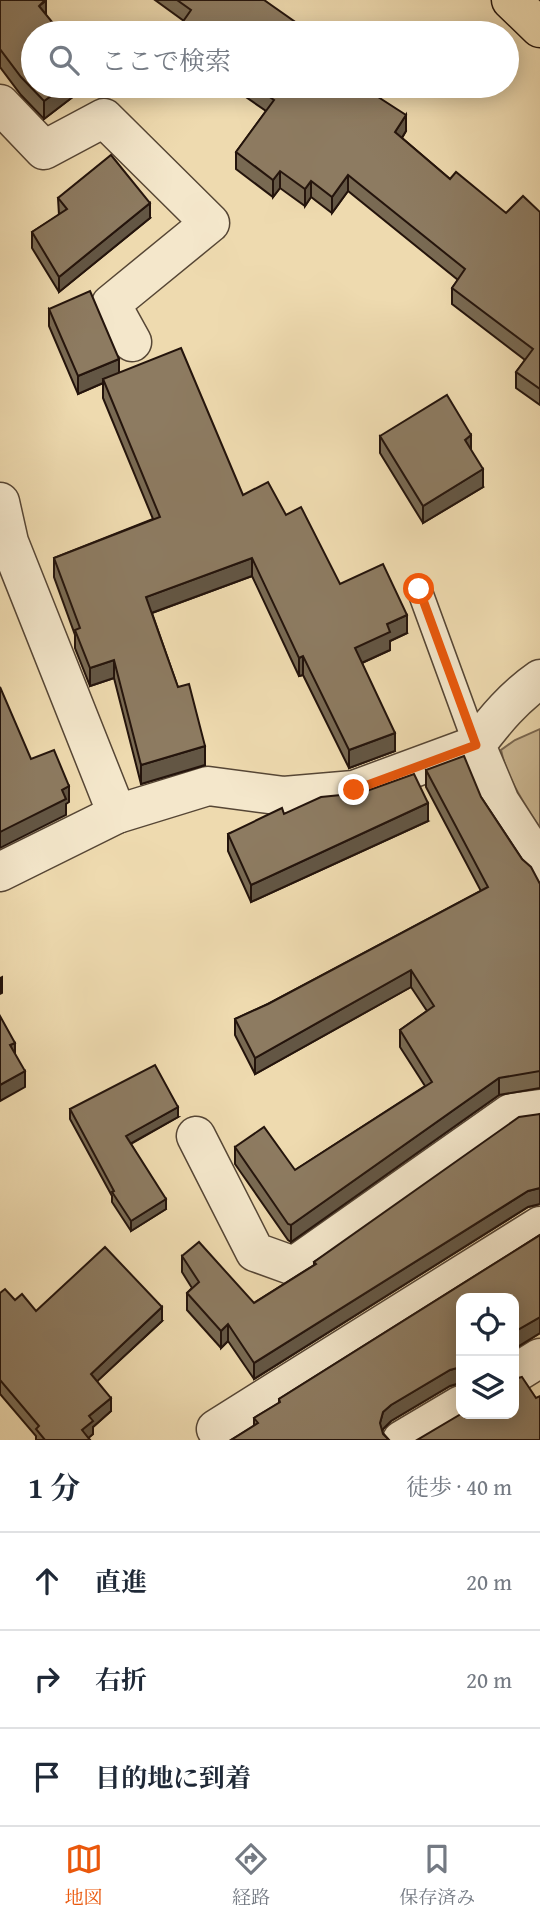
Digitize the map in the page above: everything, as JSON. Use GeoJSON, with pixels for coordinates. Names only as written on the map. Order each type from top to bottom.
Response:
{"type":"FeatureCollection","features":[{"type":"Feature","properties":{"kind":"street"},"geometry":{"type":"LineString","coordinates":[[0,104],[44,150],[104,118],[210,223],[111,304],[132,342]]}},
{"type":"Feature","properties":{"kind":"street"},"geometry":{"type":"LineString","coordinates":[[0,502],[9,542],[117,814]]}},
{"type":"Feature","properties":{"kind":"street"},"geometry":{"type":"LineString","coordinates":[[0,872],[117,814],[208,786],[284,796],[354,790],[476,745],[499,714],[540,679]]}},
{"type":"Feature","properties":{"kind":"street"},"geometry":{"type":"LineString","coordinates":[[476,745],[500,802],[540,864]]}},
{"type":"Feature","properties":{"kind":"street"},"geometry":{"type":"LineString","coordinates":[[196,1136],[255,1252],[294,1266],[511,1113],[540,1110]]}},
{"type":"Feature","properties":{"kind":"street"},"geometry":{"type":"LineString","coordinates":[[216,1429],[540,1226]]}},
{"type":"Feature","properties":{"kind":"street"},"geometry":{"type":"LineString","coordinates":[[519,1371],[540,1358]]}},
{"type":"Feature","properties":{"kind":"street"},"geometry":{"type":"LineString","coordinates":[[402,1440],[456,1408]]}},
{"type":"Feature","properties":{"kind":"lane"},"geometry":{"type":"LineString","coordinates":[[419,589],[476,745]]}},
{"type":"Feature","properties":{"kind":"shaded area"},"geometry":{"type":"Polygon","coordinates":[[[540,729],[540,828],[512,781],[501,750],[515,740],[540,729]]]}},
{"type":"Feature","properties":{"kind":"building"},"geometry":{"type":"Polygon","coordinates":[[[0,0],[45,0],[39,6],[51,21],[21,21],[21,77],[0,49],[0,0]]]}},
{"type":"Feature","properties":{"kind":"building"},"geometry":{"type":"Polygon","coordinates":[[[177,0],[264,0],[294,21],[183,21],[191,10],[177,0]]]}},
{"type":"Feature","properties":{"kind":"building"},"geometry":{"type":"Polygon","coordinates":[[[271,98],[380,98],[406,115],[395,132],[450,179],[456,172],[506,213],[523,196],[540,212],[540,389],[516,372],[533,349],[452,288],[465,269],[348,175],[332,197],[311,181],[305,189],[280,171],[273,180],[236,152],[274,100],[271,98]]]}},
{"type":"Feature","properties":{"kind":"building"},"geometry":{"type":"Polygon","coordinates":[[[111,155],[150,203],[59,277],[32,232],[67,209],[58,198],[111,155]]]}},
{"type":"Feature","properties":{"kind":"building"},"geometry":{"type":"Polygon","coordinates":[[[90,291],[119,359],[78,376],[49,309],[90,291]]]}},
{"type":"Feature","properties":{"kind":"building"},"geometry":{"type":"Polygon","coordinates":[[[181,348],[243,495],[268,482],[286,515],[301,507],[340,584],[383,564],[407,615],[387,624],[390,632],[355,648],[395,733],[349,750],[303,656],[299,658],[252,558],[146,597],[178,687],[189,684],[205,746],[141,765],[114,660],[90,668],[75,630],[80,628],[54,558],[160,517],[103,379],[181,348]]]}},
{"type":"Feature","properties":{"kind":"building"},"geometry":{"type":"Polygon","coordinates":[[[447,395],[471,435],[465,440],[483,469],[423,506],[380,436],[447,395]]]}},
{"type":"Feature","properties":{"kind":"building"},"geometry":{"type":"Polygon","coordinates":[[[0,687],[31,759],[54,750],[69,786],[62,790],[66,799],[0,832],[0,687]]]}},
{"type":"Feature","properties":{"kind":"building"},"geometry":{"type":"Polygon","coordinates":[[[464,756],[481,797],[540,884],[540,1071],[499,1078],[291,1225],[288,1224],[235,1147],[264,1127],[295,1170],[432,1082],[400,1030],[434,1006],[411,970],[255,1058],[235,1019],[488,887],[426,770],[464,756]]]}},
{"type":"Feature","properties":{"kind":"building"},"geometry":{"type":"Polygon","coordinates":[[[414,774],[428,803],[251,885],[228,834],[282,808],[284,814],[321,797],[361,793],[414,774]]]}},
{"type":"Feature","properties":{"kind":"building"},"geometry":{"type":"Polygon","coordinates":[[[0,1016],[15,1043],[10,1045],[25,1071],[0,1085],[0,1016]]]}},
{"type":"Feature","properties":{"kind":"building"},"geometry":{"type":"Polygon","coordinates":[[[155,1065],[178,1107],[126,1136],[166,1199],[131,1221],[112,1192],[114,1191],[70,1109],[155,1065]]]}},
{"type":"Feature","properties":{"kind":"building"},"geometry":{"type":"Polygon","coordinates":[[[540,1114],[540,1188],[528,1191],[254,1363],[228,1324],[221,1331],[187,1293],[199,1282],[182,1256],[199,1242],[254,1303],[316,1264],[314,1262],[519,1117],[540,1114]]]}},
{"type":"Feature","properties":{"kind":"building"},"geometry":{"type":"Polygon","coordinates":[[[540,1235],[540,1317],[519,1329],[519,1293],[456,1293],[456,1368],[383,1412],[380,1423],[383,1434],[389,1440],[231,1440],[258,1423],[254,1418],[280,1402],[279,1399],[540,1235]]]}},
{"type":"Feature","properties":{"kind":"building"},"geometry":{"type":"Polygon","coordinates":[[[105,1247],[162,1307],[91,1374],[111,1398],[89,1416],[93,1421],[82,1430],[90,1440],[45,1440],[36,1429],[39,1426],[0,1380],[0,1293],[5,1289],[15,1300],[22,1294],[36,1311],[105,1247]]]}},
{"type":"Feature","properties":{"kind":"building"},"geometry":{"type":"Polygon","coordinates":[[[522,1377],[536,1398],[540,1396],[540,1440],[417,1440],[456,1417],[519,1419],[519,1378],[522,1377]]]}},
{"type":"Feature","properties":{"kind":"route"},"geometry":{"type":"LineString","coordinates":[[354,790],[476,745],[419,589]]}}]}
